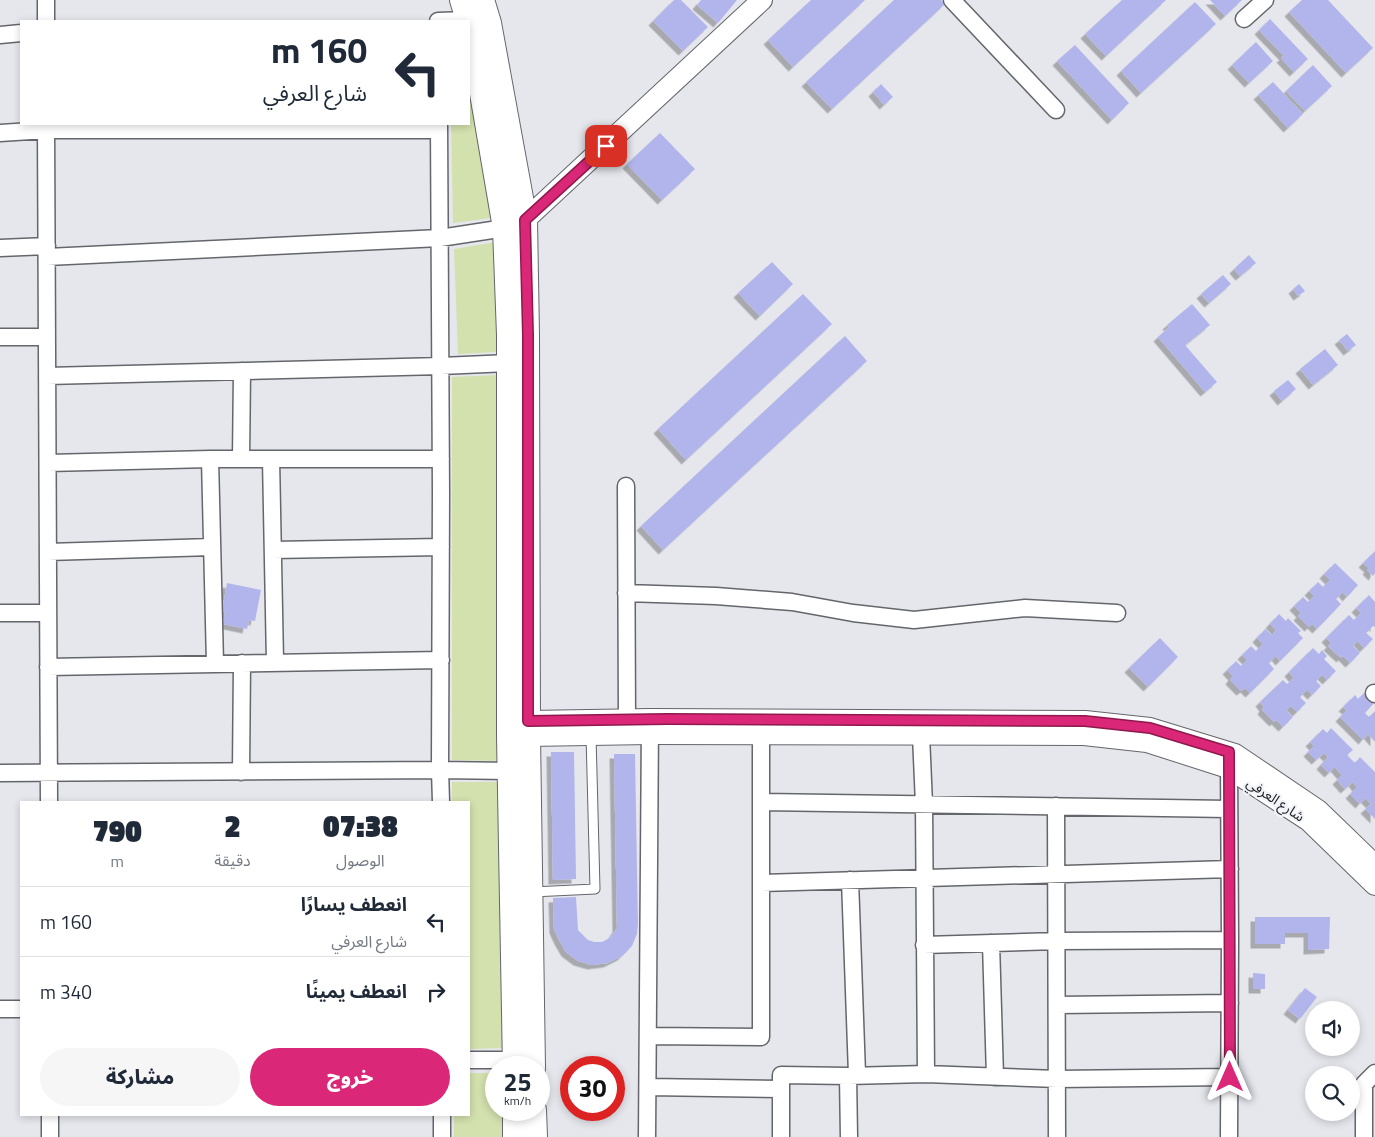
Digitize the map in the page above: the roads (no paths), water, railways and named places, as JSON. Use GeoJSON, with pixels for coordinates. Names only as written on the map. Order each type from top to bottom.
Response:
{"type":"FeatureCollection","features":[{"type":"Feature","properties":{"kind":"main road"},"geometry":{"type":"LineString","coordinates":[[482,0],[489,23],[528,335],[528,728],[531,892],[524,1056]]}},
{"type":"Feature","properties":{"kind":"main road"},"geometry":{"type":"LineString","coordinates":[[470,31],[515,224],[509,363],[510,771],[524,1056]]}},
{"type":"Feature","properties":{"kind":"main road"},"geometry":{"type":"LineString","coordinates":[[515,1121],[515,1137]]}},
{"type":"Feature","properties":{"kind":"main road"},"geometry":{"type":"LineString","coordinates":[[534,1121],[534,1137]]}},
{"type":"Feature","properties":{"kind":"street"},"geometry":{"type":"LineString","coordinates":[[46,0],[46,20]]}},
{"type":"Feature","properties":{"kind":"street"},"geometry":{"type":"LineString","coordinates":[[0,248],[47,252],[440,238],[515,224],[762,0]]}},
{"type":"Feature","properties":{"kind":"street"},"geometry":{"type":"LineString","coordinates":[[952,0],[1056,110]]}},
{"type":"Feature","properties":{"kind":"street"},"geometry":{"type":"LineString","coordinates":[[1244,19],[1265,0]]}},
{"type":"Feature","properties":{"kind":"street"},"geometry":{"type":"LineString","coordinates":[[440,20],[465,10]]}},
{"type":"Feature","properties":{"kind":"street"},"geometry":{"type":"LineString","coordinates":[[0,35],[20,33]]}},
{"type":"Feature","properties":{"kind":"street"},"geometry":{"type":"LineString","coordinates":[[46,127],[49,801]]}},
{"type":"Feature","properties":{"kind":"street"},"geometry":{"type":"LineString","coordinates":[[0,133],[46,127],[439,127],[441,801]]}},
{"type":"Feature","properties":{"kind":"street"},"geometry":{"type":"LineString","coordinates":[[0,337],[47,337]]}},
{"type":"Feature","properties":{"kind":"street"},"geometry":{"type":"LineString","coordinates":[[47,376],[509,363]]}},
{"type":"Feature","properties":{"kind":"street"},"geometry":{"type":"LineString","coordinates":[[241,459],[242,371]]}},
{"type":"Feature","properties":{"kind":"street"},"geometry":{"type":"LineString","coordinates":[[48,463],[210,459],[441,459]]}},
{"type":"Feature","properties":{"kind":"street"},"geometry":{"type":"LineString","coordinates":[[210,459],[215,663]]}},
{"type":"Feature","properties":{"kind":"street"},"geometry":{"type":"LineString","coordinates":[[271,459],[274,662]]}},
{"type":"Feature","properties":{"kind":"street"},"geometry":{"type":"LineString","coordinates":[[626,486],[627,720]]}},
{"type":"Feature","properties":{"kind":"street"},"geometry":{"type":"LineString","coordinates":[[48,552],[212,547]]}},
{"type":"Feature","properties":{"kind":"street"},"geometry":{"type":"LineString","coordinates":[[273,550],[441,547]]}},
{"type":"Feature","properties":{"kind":"street"},"geometry":{"type":"LineString","coordinates":[[626,593],[716,596],[792,602],[853,613],[914,620],[1025,608],[1118,613]]}},
{"type":"Feature","properties":{"kind":"street"},"geometry":{"type":"LineString","coordinates":[[0,613],[48,613]]}},
{"type":"Feature","properties":{"kind":"street"},"geometry":{"type":"LineString","coordinates":[[48,666],[441,660]]}},
{"type":"Feature","properties":{"kind":"street"},"geometry":{"type":"LineString","coordinates":[[241,772],[242,663]]}},
{"type":"Feature","properties":{"kind":"street","name":"شارع العرفي"},"geometry":{"type":"LineString","coordinates":[[528,728],[627,720],[650,727],[761,734],[1084,735],[1147,742],[1229,760],[1309,821],[1375,885]]}},
{"type":"Feature","properties":{"kind":"street","name":"شارع العرفي"},"geometry":{"type":"LineString","coordinates":[[528,728],[591,735],[650,727],[1085,721],[1150,728],[1229,760],[1318,810],[1375,864]]}},
{"type":"Feature","properties":{"kind":"street"},"geometry":{"type":"LineString","coordinates":[[647,1137],[650,727]]}},
{"type":"Feature","properties":{"kind":"street"},"geometry":{"type":"LineString","coordinates":[[648,1036],[761,1037],[761,734]]}},
{"type":"Feature","properties":{"kind":"street"},"geometry":{"type":"LineString","coordinates":[[921,735],[924,804],[926,1074]]}},
{"type":"Feature","properties":{"kind":"street"},"geometry":{"type":"LineString","coordinates":[[1229,760],[1229,1137]]}},
{"type":"Feature","properties":{"kind":"street"},"geometry":{"type":"LineString","coordinates":[[0,773],[510,771]]}},
{"type":"Feature","properties":{"kind":"street"},"geometry":{"type":"LineString","coordinates":[[761,802],[1229,809]]}},
{"type":"Feature","properties":{"kind":"street"},"geometry":{"type":"LineString","coordinates":[[1056,806],[1058,1137]]}},
{"type":"Feature","properties":{"kind":"street"},"geometry":{"type":"LineString","coordinates":[[761,883],[1230,869]]}},
{"type":"Feature","properties":{"kind":"street"},"geometry":{"type":"LineString","coordinates":[[850,880],[852,1075],[850,1137]]}},
{"type":"Feature","properties":{"kind":"street"},"geometry":{"type":"LineString","coordinates":[[924,945],[1056,940],[1230,940]]}},
{"type":"Feature","properties":{"kind":"street"},"geometry":{"type":"LineString","coordinates":[[991,943],[995,1077]]}},
{"type":"Feature","properties":{"kind":"street"},"geometry":{"type":"LineString","coordinates":[[1057,1005],[1230,1003]]}},
{"type":"Feature","properties":{"kind":"street"},"geometry":{"type":"LineString","coordinates":[[0,1009],[20,1009]]}},
{"type":"Feature","properties":{"kind":"street"},"geometry":{"type":"LineString","coordinates":[[470,1060],[485,1061]]}},
{"type":"Feature","properties":{"kind":"street"},"geometry":{"type":"LineString","coordinates":[[1364,1137],[1364,1084],[1375,1073]]}},
{"type":"Feature","properties":{"kind":"street"},"geometry":{"type":"LineString","coordinates":[[781,1137],[781,1075],[926,1074],[1057,1079],[1230,1077]]}},
{"type":"Feature","properties":{"kind":"street"},"geometry":{"type":"LineString","coordinates":[[648,1087],[781,1089]]}},
{"type":"Feature","properties":{"kind":"street"},"geometry":{"type":"LineString","coordinates":[[50,1116],[50,1137]]}},
{"type":"Feature","properties":{"kind":"street"},"geometry":{"type":"LineString","coordinates":[[442,1116],[442,1137]]}},
{"type":"Feature","properties":{"kind":"lane"},"geometry":{"type":"LineString","coordinates":[[531,892],[595,888],[591,735]]}}]}
